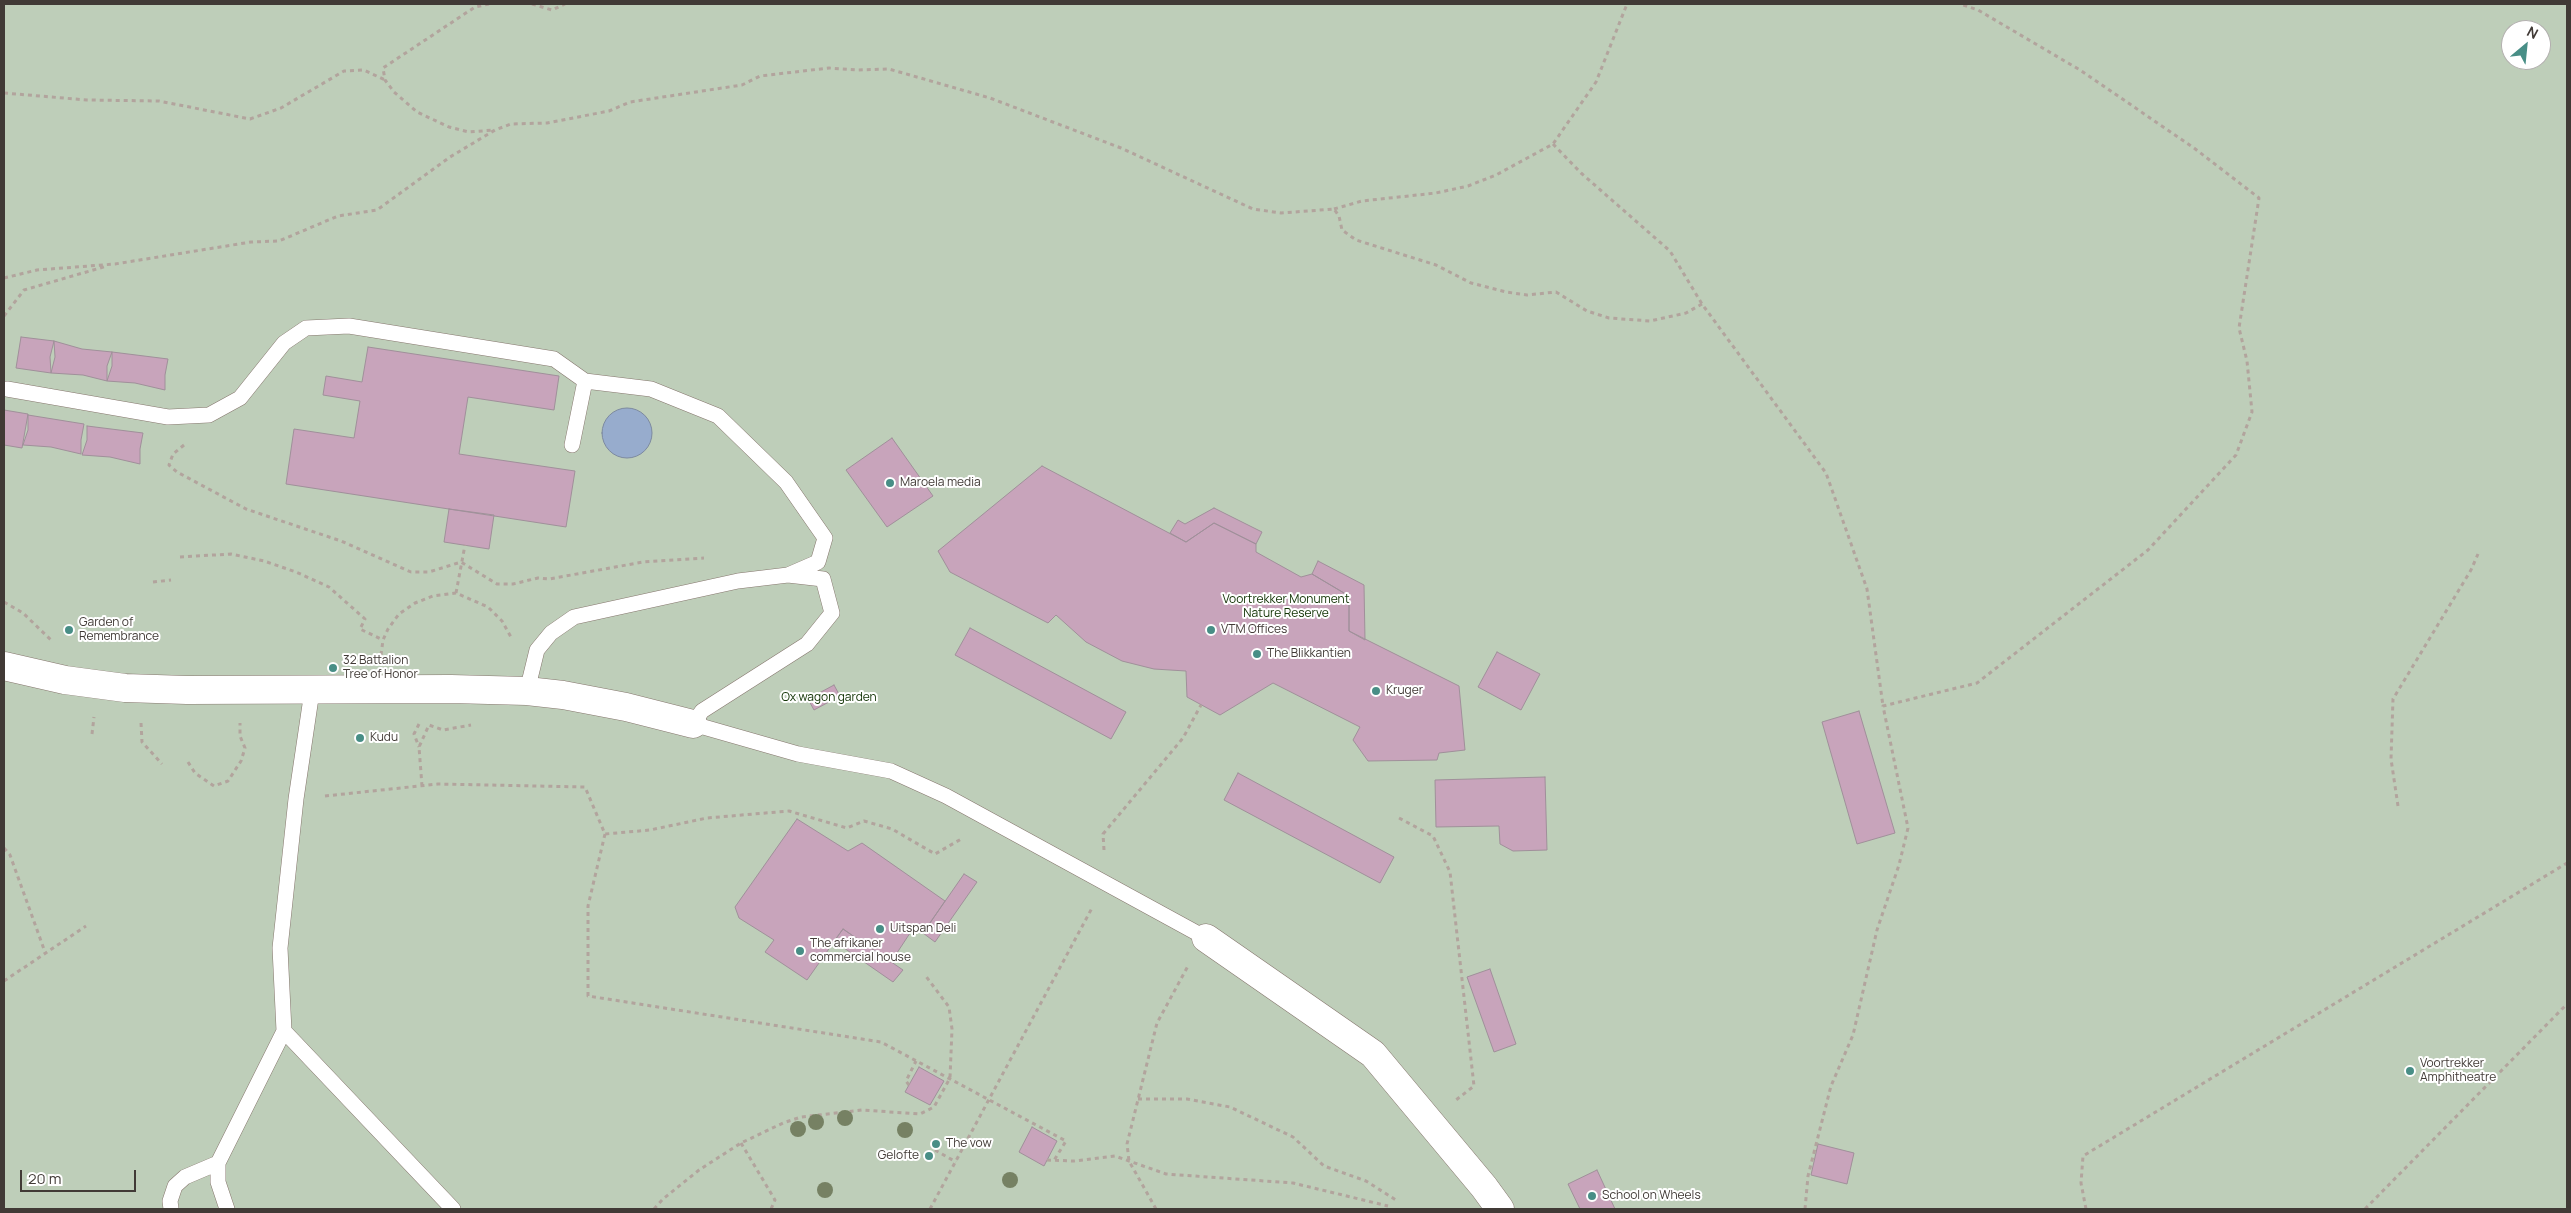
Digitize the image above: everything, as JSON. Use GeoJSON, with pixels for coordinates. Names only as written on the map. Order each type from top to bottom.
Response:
{"type":"FeatureCollection","features":[{"type":"Feature","properties":{"kind":"street"},"geometry":{"type":"LineString","coordinates":[[4,666],[65,680],[126,688],[312,691],[451,689],[527,691],[563,695],[626,707],[693,724]]}},
{"type":"Feature","properties":{"kind":"street"},"geometry":{"type":"LineString","coordinates":[[4,681],[65,680]]}},
{"type":"Feature","properties":{"kind":"street"},"geometry":{"type":"LineString","coordinates":[[1206,938],[1373,1054],[1500,1209]]}},
{"type":"Feature","properties":{"kind":"lane"},"geometry":{"type":"LineString","coordinates":[[7,389],[168,417],[209,415],[227,407],[240,398],[284,343],[306,328],[329,326],[349,326],[554,359],[585,381],[651,389],[718,416],[786,482],[825,538],[818,562],[788,575]]}},
{"type":"Feature","properties":{"kind":"lane"},"geometry":{"type":"LineString","coordinates":[[572,445],[585,381]]}},
{"type":"Feature","properties":{"kind":"lane"},"geometry":{"type":"LineString","coordinates":[[527,691],[537,650],[551,633],[574,617],[738,581],[788,575],[823,579],[832,613],[807,644],[702,711],[693,724],[798,754],[891,771],[946,796],[1206,938]]}},
{"type":"Feature","properties":{"kind":"lane"},"geometry":{"type":"LineString","coordinates":[[227,1209],[218,1182],[218,1163],[284,1031],[280,948],[296,799],[312,691]]}},
{"type":"Feature","properties":{"kind":"lane"},"geometry":{"type":"LineString","coordinates":[[284,1031],[453,1209]]}},
{"type":"Feature","properties":{"kind":"lane"},"geometry":{"type":"LineString","coordinates":[[171,1209],[170,1201],[175,1186],[185,1177],[218,1163]]}},
{"type":"Feature","properties":{"kind":"path"},"geometry":{"type":"LineString","coordinates":[[489,4],[475,7],[420,45],[395,58],[383,68],[385,80],[394,92],[417,112],[449,127],[469,132],[495,130]]}},
{"type":"Feature","properties":{"kind":"path"},"geometry":{"type":"LineString","coordinates":[[532,4],[552,10],[566,4]]}},
{"type":"Feature","properties":{"kind":"path"},"geometry":{"type":"LineString","coordinates":[[4,278],[36,270],[115,264],[250,242],[279,241],[338,216],[377,210],[442,162],[495,130],[511,124],[564,120],[610,111],[630,102],[742,85],[760,76],[829,68],[858,70],[890,69],[940,82],[1039,116],[1121,148],[1253,209],[1280,213],[1334,209],[1362,201],[1436,193],[1468,186],[1496,174],[1553,144],[1596,82],[1627,4]]}},
{"type":"Feature","properties":{"kind":"path"},"geometry":{"type":"LineString","coordinates":[[1884,706],[1977,683],[2148,550],[2236,455],[2252,412],[2247,361],[2239,328],[2259,198],[2194,148],[2080,70],[1978,10],[1960,4]]}},
{"type":"Feature","properties":{"kind":"path"},"geometry":{"type":"LineString","coordinates":[[4,93],[87,100],[159,101],[250,119],[280,108],[344,71],[364,70],[385,80]]}},
{"type":"Feature","properties":{"kind":"path"},"geometry":{"type":"LineString","coordinates":[[1553,144],[1580,174],[1670,251],[1702,304],[1826,473],[1867,589],[1884,706],[1908,828],[1899,865],[1877,930],[1853,1036],[1831,1086],[1808,1176],[1805,1209]]}},
{"type":"Feature","properties":{"kind":"path"},"geometry":{"type":"LineString","coordinates":[[1334,209],[1339,216],[1342,230],[1356,240],[1436,265],[1471,283],[1527,295],[1556,292],[1587,311],[1609,318],[1650,321],[1671,318],[1702,304]]}},
{"type":"Feature","properties":{"kind":"path"},"geometry":{"type":"LineString","coordinates":[[4,316],[24,290],[115,264]]}},
{"type":"Feature","properties":{"kind":"path"},"geometry":{"type":"LineString","coordinates":[[187,438],[186,443],[173,454],[169,465],[177,472],[246,509],[341,541],[411,572],[429,572],[461,562],[497,584],[513,584],[538,578],[549,579],[643,562],[708,559]]}},
{"type":"Feature","properties":{"kind":"path"},"geometry":{"type":"LineString","coordinates":[[456,592],[465,545]]}},
{"type":"Feature","properties":{"kind":"path"},"geometry":{"type":"LineString","coordinates":[[180,557],[231,554],[264,561],[296,572],[329,588],[365,619],[360,629],[383,640]]}},
{"type":"Feature","properties":{"kind":"path"},"geometry":{"type":"LineString","coordinates":[[2398,806],[2391,759],[2393,699],[2471,570],[2478,554]]}},
{"type":"Feature","properties":{"kind":"path"},"geometry":{"type":"LineString","coordinates":[[154,582],[171,580]]}},
{"type":"Feature","properties":{"kind":"path"},"geometry":{"type":"LineString","coordinates":[[381,658],[383,640],[388,629],[399,614],[415,603],[433,596],[456,592],[488,608],[502,621],[512,638],[514,648]]}},
{"type":"Feature","properties":{"kind":"path"},"geometry":{"type":"LineString","coordinates":[[4,602],[24,613],[58,646]]}},
{"type":"Feature","properties":{"kind":"path"},"geometry":{"type":"LineString","coordinates":[[930,1209],[1106,883],[1103,834],[1183,738],[1201,705]]}},
{"type":"Feature","properties":{"kind":"path"},"geometry":{"type":"LineString","coordinates":[[141,719],[142,742],[162,764]]}},
{"type":"Feature","properties":{"kind":"path"},"geometry":{"type":"LineString","coordinates":[[414,720],[420,722],[414,734],[420,747],[422,786]]}},
{"type":"Feature","properties":{"kind":"path"},"geometry":{"type":"LineString","coordinates":[[420,747],[429,725],[443,730],[462,728],[481,721]]}},
{"type":"Feature","properties":{"kind":"path"},"geometry":{"type":"LineString","coordinates":[[92,734],[93,722]]}},
{"type":"Feature","properties":{"kind":"path"},"geometry":{"type":"LineString","coordinates":[[188,762],[196,773],[214,786],[228,781],[241,761],[245,748],[240,736]]}},
{"type":"Feature","properties":{"kind":"path"},"geometry":{"type":"LineString","coordinates":[[296,799],[422,786],[585,787],[605,834],[588,906],[588,996],[881,1042],[1066,1141],[1053,1162]]}},
{"type":"Feature","properties":{"kind":"path"},"geometry":{"type":"LineString","coordinates":[[605,834],[650,830],[706,818],[789,811],[848,828],[864,821],[892,829],[935,854],[992,821]]}},
{"type":"Feature","properties":{"kind":"path"},"geometry":{"type":"LineString","coordinates":[[1399,818],[1433,836],[1450,872],[1470,1035],[1474,1086],[1429,1121]]}},
{"type":"Feature","properties":{"kind":"path"},"geometry":{"type":"LineString","coordinates":[[4,848],[10,854],[45,952]]}},
{"type":"Feature","properties":{"kind":"path"},"geometry":{"type":"LineString","coordinates":[[2086,1209],[2081,1183],[2084,1156],[2567,863]]}},
{"type":"Feature","properties":{"kind":"path"},"geometry":{"type":"LineString","coordinates":[[4,981],[86,926]]}},
{"type":"Feature","properties":{"kind":"path"},"geometry":{"type":"LineString","coordinates":[[654,1209],[663,1199],[699,1170],[741,1143],[763,1131],[801,1117],[862,1110],[920,1114],[934,1107],[950,1078],[952,1029],[949,1007],[925,975]]}},
{"type":"Feature","properties":{"kind":"path"},"geometry":{"type":"LineString","coordinates":[[1156,1209],[1129,1161],[1127,1144],[1157,1023],[1177,983]]}},
{"type":"Feature","properties":{"kind":"path"},"geometry":{"type":"LineString","coordinates":[[2364,1209],[2567,1004]]}},
{"type":"Feature","properties":{"kind":"path"},"geometry":{"type":"LineString","coordinates":[[909,1085],[906,1081],[916,1061]]}},
{"type":"Feature","properties":{"kind":"path"},"geometry":{"type":"LineString","coordinates":[[1138,1099],[1187,1099],[1230,1108],[1293,1138],[1324,1166],[1366,1181],[1396,1200]]}},
{"type":"Feature","properties":{"kind":"path"},"geometry":{"type":"LineString","coordinates":[[741,1143],[775,1200],[771,1209]]}},
{"type":"Feature","properties":{"kind":"path"},"geometry":{"type":"LineString","coordinates":[[934,1150],[956,1162]]}},
{"type":"Feature","properties":{"kind":"path"},"geometry":{"type":"LineString","coordinates":[[1046,1160],[1053,1162],[1115,1156],[1166,1174],[1293,1183],[1388,1206]]}},
{"type":"Feature","properties":{"kind":"green space","name":"Voortrekker Monument Nature Reserve"},"geometry":{"type":"Polygon","coordinates":[[[4,4],[2567,4],[2567,1209],[4,1209],[4,4]]]}},
{"type":"Feature","properties":{"kind":"water"},"geometry":{"type":"Polygon","coordinates":[[[622,408],[632,408],[645,415],[652,428],[652,438],[645,451],[632,458],[622,458],[613,454],[606,447],[602,438],[602,428],[606,419],[613,412],[622,408]]]}},
{"type":"Feature","properties":{"kind":"building"},"geometry":{"type":"Polygon","coordinates":[[[21,337],[54,341],[50,357],[51,373],[16,368],[21,337]]]}},
{"type":"Feature","properties":{"kind":"building"},"geometry":{"type":"Polygon","coordinates":[[[54,341],[82,349],[112,352],[107,366],[107,381],[83,375],[51,373],[55,357],[54,341]]]}},
{"type":"Feature","properties":{"kind":"building"},"geometry":{"type":"Polygon","coordinates":[[[368,347],[559,376],[554,410],[468,397],[459,454],[575,471],[566,527],[286,484],[294,429],[354,438],[360,401],[323,395],[326,376],[362,382],[368,347]]]}},
{"type":"Feature","properties":{"kind":"building"},"geometry":{"type":"Polygon","coordinates":[[[112,352],[168,359],[165,390],[135,383],[107,381],[112,366],[112,352]]]}},
{"type":"Feature","properties":{"kind":"building"},"geometry":{"type":"Polygon","coordinates":[[[4,410],[28,414],[22,448],[4,445],[4,410]]]}},
{"type":"Feature","properties":{"kind":"building"},"geometry":{"type":"Polygon","coordinates":[[[28,415],[84,424],[81,454],[51,447],[23,445],[28,430],[28,415]]]}},
{"type":"Feature","properties":{"kind":"building"},"geometry":{"type":"Polygon","coordinates":[[[87,426],[143,433],[140,464],[110,457],[82,455],[87,440],[87,426]]]}},
{"type":"Feature","properties":{"kind":"building","name":"Maroela media"},"geometry":{"type":"Polygon","coordinates":[[[892,438],[933,496],[887,527],[846,470],[892,438]]]}},
{"type":"Feature","properties":{"kind":"building"},"geometry":{"type":"Polygon","coordinates":[[[1042,466],[1186,542],[1214,523],[1256,544],[1256,552],[1301,577],[1312,574],[1349,596],[1349,631],[1459,686],[1465,750],[1439,753],[1437,760],[1368,761],[1353,740],[1360,727],[1273,683],[1220,715],[1187,697],[1186,671],[1154,669],[1122,661],[1086,642],[1056,615],[1048,623],[950,572],[938,551],[1042,466]]]}},
{"type":"Feature","properties":{"kind":"building"},"geometry":{"type":"Polygon","coordinates":[[[1214,508],[1262,532],[1256,544],[1214,523],[1186,542],[1170,533],[1178,520],[1185,524],[1214,508]]]}},
{"type":"Feature","properties":{"kind":"building"},"geometry":{"type":"Polygon","coordinates":[[[449,509],[494,515],[489,549],[444,542],[449,509]]]}},
{"type":"Feature","properties":{"kind":"building"},"geometry":{"type":"Polygon","coordinates":[[[1318,561],[1364,585],[1365,640],[1349,631],[1349,596],[1312,574],[1318,561]]]}},
{"type":"Feature","properties":{"kind":"building"},"geometry":{"type":"Polygon","coordinates":[[[970,628],[1126,712],[1111,739],[955,655],[970,628]]]}},
{"type":"Feature","properties":{"kind":"building"},"geometry":{"type":"Polygon","coordinates":[[[1497,652],[1540,674],[1521,710],[1478,687],[1497,652]]]}},
{"type":"Feature","properties":{"kind":"building"},"geometry":{"type":"Polygon","coordinates":[[[834,685],[840,696],[814,710],[808,699],[834,685]]]}},
{"type":"Feature","properties":{"kind":"building"},"geometry":{"type":"Polygon","coordinates":[[[1859,711],[1895,833],[1857,844],[1822,722],[1859,711]]]}},
{"type":"Feature","properties":{"kind":"building"},"geometry":{"type":"Polygon","coordinates":[[[1238,773],[1394,857],[1380,883],[1224,800],[1238,773]]]}},
{"type":"Feature","properties":{"kind":"building"},"geometry":{"type":"Polygon","coordinates":[[[1545,777],[1547,850],[1513,851],[1500,844],[1499,826],[1436,827],[1435,780],[1545,777]]]}},
{"type":"Feature","properties":{"kind":"building"},"geometry":{"type":"Polygon","coordinates":[[[797,819],[848,851],[862,843],[945,901],[923,933],[914,927],[891,962],[843,929],[807,980],[765,952],[774,940],[739,918],[735,907],[797,819]]]}},
{"type":"Feature","properties":{"kind":"building"},"geometry":{"type":"Polygon","coordinates":[[[964,874],[977,882],[935,942],[923,933],[964,874]]]}},
{"type":"Feature","properties":{"kind":"building"},"geometry":{"type":"Polygon","coordinates":[[[843,929],[903,970],[893,982],[834,941],[843,929]]]}},
{"type":"Feature","properties":{"kind":"building"},"geometry":{"type":"Polygon","coordinates":[[[1490,969],[1516,1044],[1494,1052],[1467,977],[1490,969]]]}},
{"type":"Feature","properties":{"kind":"building"},"geometry":{"type":"Polygon","coordinates":[[[919,1067],[944,1081],[930,1105],[905,1092],[919,1067]]]}},
{"type":"Feature","properties":{"kind":"building"},"geometry":{"type":"Polygon","coordinates":[[[1032,1127],[1057,1141],[1044,1166],[1019,1152],[1032,1127]]]}},
{"type":"Feature","properties":{"kind":"building"},"geometry":{"type":"Polygon","coordinates":[[[1818,1144],[1854,1153],[1847,1184],[1811,1175],[1818,1144]]]}},
{"type":"Feature","properties":{"kind":"building","name":"School on Wheels"},"geometry":{"type":"Polygon","coordinates":[[[1597,1170],[1615,1209],[1580,1209],[1568,1184],[1597,1170]]]}},
{"type":"Feature","properties":{"kind":"place","name":"Maroela media"},"geometry":{"type":"Point","coordinates":[890,483]}},
{"type":"Feature","properties":{"kind":"place","name":"Garden of Remembrance"},"geometry":{"type":"Point","coordinates":[69,630]}},
{"type":"Feature","properties":{"kind":"place","name":"VTM Offices"},"geometry":{"type":"Point","coordinates":[1211,630]}},
{"type":"Feature","properties":{"kind":"place","name":"The Blikkantien"},"geometry":{"type":"Point","coordinates":[1257,654]}},
{"type":"Feature","properties":{"kind":"place","name":"32 Battalion Tree of Honor"},"geometry":{"type":"Point","coordinates":[333,668]}},
{"type":"Feature","properties":{"kind":"place","name":"Kruger"},"geometry":{"type":"Point","coordinates":[1376,691]}},
{"type":"Feature","properties":{"kind":"place","name":"Kudu"},"geometry":{"type":"Point","coordinates":[360,738]}},
{"type":"Feature","properties":{"kind":"place","name":"Uitspan Deli"},"geometry":{"type":"Point","coordinates":[880,929]}},
{"type":"Feature","properties":{"kind":"place","name":"The afrikaner commercial house"},"geometry":{"type":"Point","coordinates":[800,951]}},
{"type":"Feature","properties":{"kind":"place","name":"Voortrekker Amphitheatre"},"geometry":{"type":"Point","coordinates":[2410,1071]}},
{"type":"Feature","properties":{"kind":"place","name":"The vow"},"geometry":{"type":"Point","coordinates":[936,1144]}},
{"type":"Feature","properties":{"kind":"place","name":"Gelofte"},"geometry":{"type":"Point","coordinates":[929,1156]}},
{"type":"Feature","properties":{"kind":"place","name":"School on Wheels"},"geometry":{"type":"Point","coordinates":[1592,1196]}},
{"type":"Feature","properties":{"kind":"park label","name":"Ox wagon garden"},"geometry":{"type":"Point","coordinates":[829,698]}}]}
